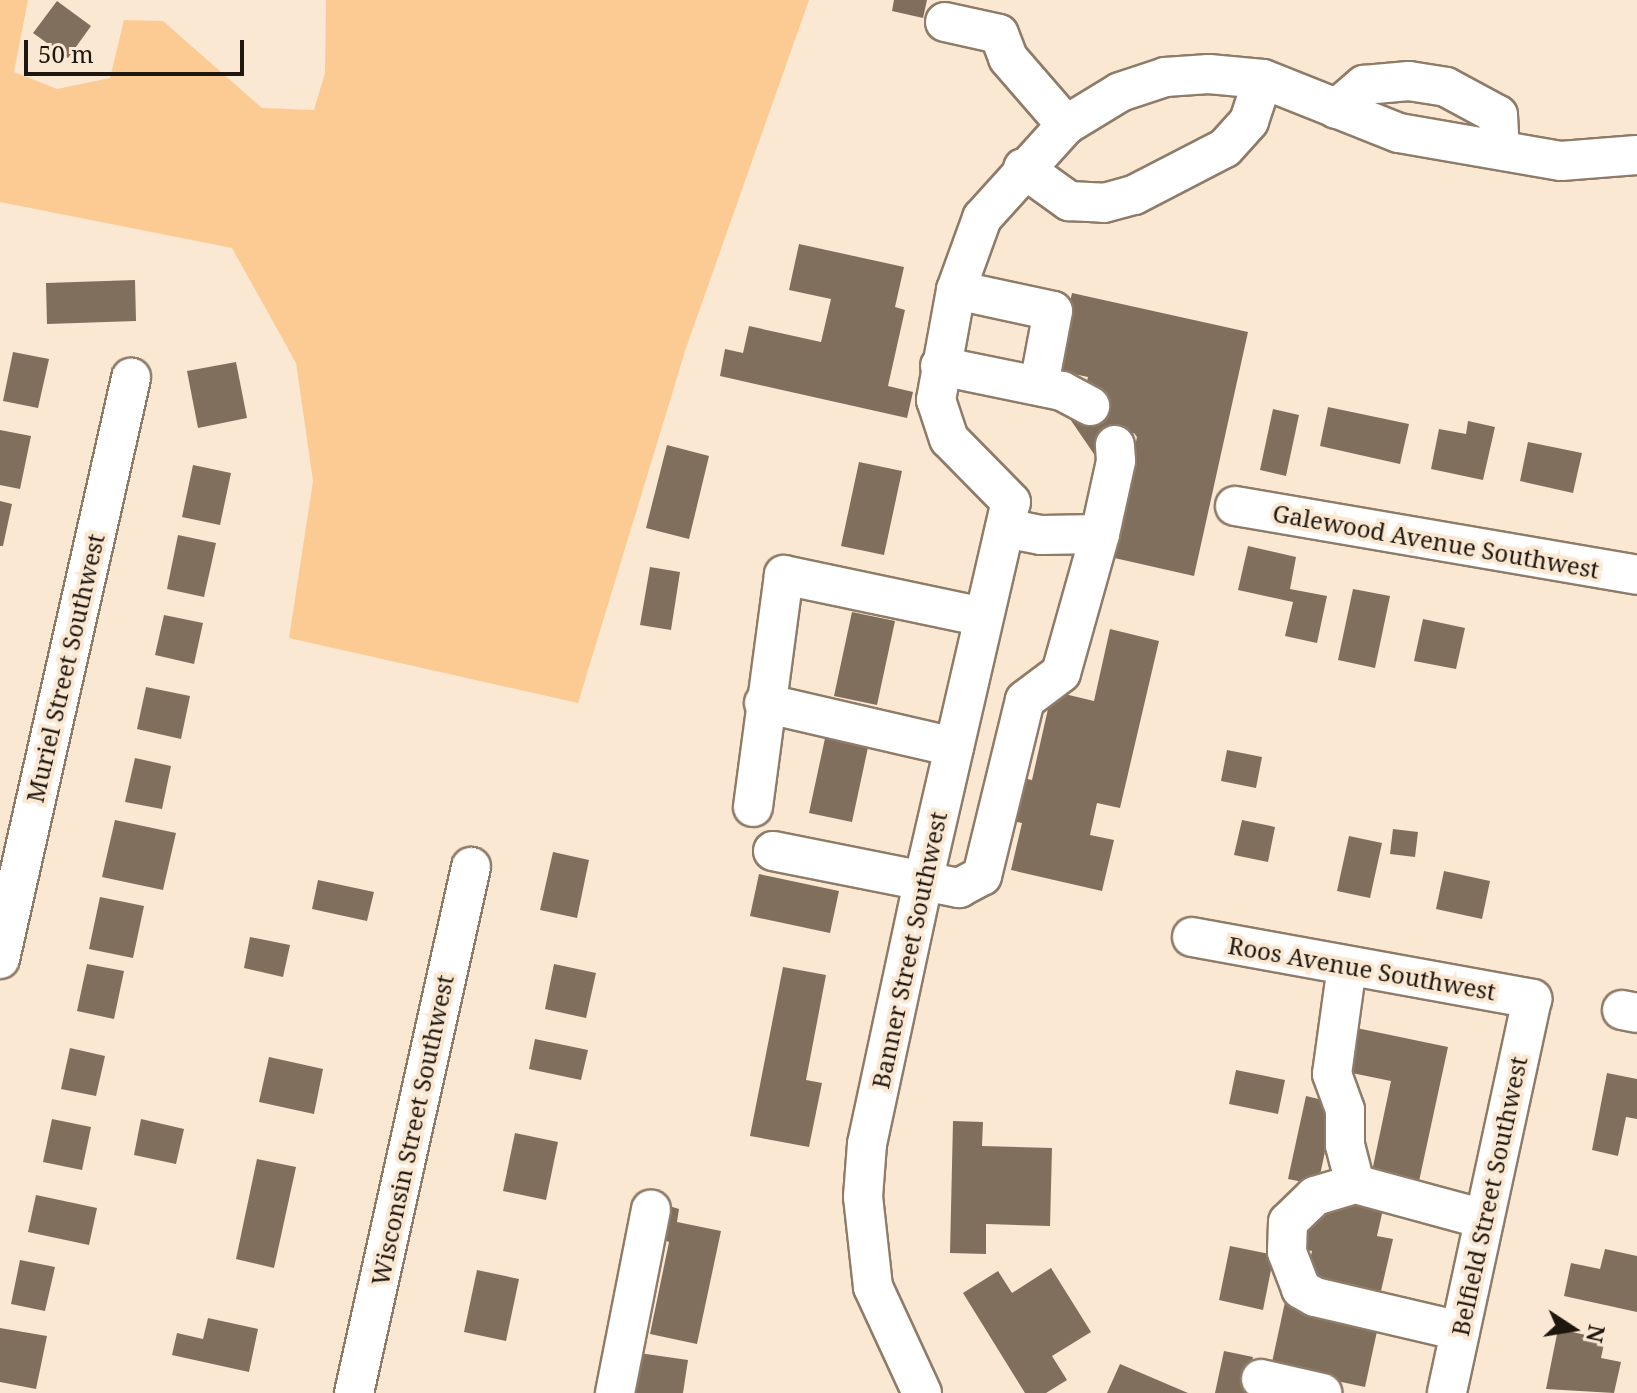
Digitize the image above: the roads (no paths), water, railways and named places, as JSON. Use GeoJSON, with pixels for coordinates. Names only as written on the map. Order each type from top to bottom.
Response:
{"type":"FeatureCollection","features":[{"type":"Feature","properties":{"kind":"street"},"geometry":{"type":"LineString","coordinates":[[945,22],[999,34],[1008,58],[1066,125]]}},
{"type":"Feature","properties":{"kind":"street"},"geometry":{"type":"LineString","coordinates":[[1100,534],[1041,535],[1008,515],[949,439],[936,400],[956,290],[982,218],[1023,168],[1066,125],[1120,92],[1165,77],[1209,74],[1263,79],[1399,133],[1580,162],[1637,155]]}},
{"type":"Feature","properties":{"kind":"street"},"geometry":{"type":"LineString","coordinates":[[1023,168],[1069,201],[1104,203],[1134,195],[1232,141],[1249,121],[1263,79]]}},
{"type":"Feature","properties":{"kind":"street"},"geometry":{"type":"LineString","coordinates":[[1336,109],[1364,85],[1409,81],[1446,87],[1498,115],[1500,150]]}},
{"type":"Feature","properties":{"kind":"street"},"geometry":{"type":"LineString","coordinates":[[956,290],[1053,311],[1039,385]]}},
{"type":"Feature","properties":{"kind":"street"},"geometry":{"type":"LineString","coordinates":[[940,366],[1039,385],[1090,406]]}},
{"type":"Feature","properties":{"kind":"street","name":"Muriel Street Southwest"},"geometry":{"type":"LineString","coordinates":[[0,959],[131,378]]}},
{"type":"Feature","properties":{"kind":"street"},"geometry":{"type":"LineString","coordinates":[[773,851],[963,888],[978,880],[987,868],[1025,700],[1061,673],[1100,534],[1116,461],[1115,445]]}},
{"type":"Feature","properties":{"kind":"street","name":"Galewood Avenue Southwest"},"geometry":{"type":"LineString","coordinates":[[1235,506],[1637,575]]}},
{"type":"Feature","properties":{"kind":"street","name":"Banner Street Southwest"},"geometry":{"type":"LineString","coordinates":[[922,1393],[873,1287],[863,1197],[867,1144],[923,882],[1008,515]]}},
{"type":"Feature","properties":{"kind":"street"},"geometry":{"type":"LineString","coordinates":[[753,807],[764,703],[784,575],[983,617]]}},
{"type":"Feature","properties":{"kind":"street"},"geometry":{"type":"LineString","coordinates":[[967,686],[1025,700]]}},
{"type":"Feature","properties":{"kind":"street"},"geometry":{"type":"LineString","coordinates":[[764,703],[954,747]]}},
{"type":"Feature","properties":{"kind":"street","name":"Wisconsin Street Southwest"},"geometry":{"type":"LineString","coordinates":[[354,1393],[471,867]]}},
{"type":"Feature","properties":{"kind":"street","name":"Roos Avenue Southwest"},"geometry":{"type":"LineString","coordinates":[[1192,937],[1532,999]]}},
{"type":"Feature","properties":{"kind":"street"},"geometry":{"type":"LineString","coordinates":[[1347,966],[1332,1074],[1345,1110],[1345,1145],[1355,1184]]}},
{"type":"Feature","properties":{"kind":"street","name":"Belfield Street Southwest"},"geometry":{"type":"LineString","coordinates":[[1447,1393],[1532,999]]}},
{"type":"Feature","properties":{"kind":"street"},"geometry":{"type":"LineString","coordinates":[[1460,1331],[1315,1297],[1301,1289],[1287,1252],[1288,1222],[1315,1196],[1355,1184],[1484,1219]]}},
{"type":"Feature","properties":{"kind":"street"},"geometry":{"type":"LineString","coordinates":[[615,1393],[651,1210]]}},
{"type":"Feature","properties":{"kind":"street"},"geometry":{"type":"LineString","coordinates":[[1261,1379],[1322,1393]]}}]}
